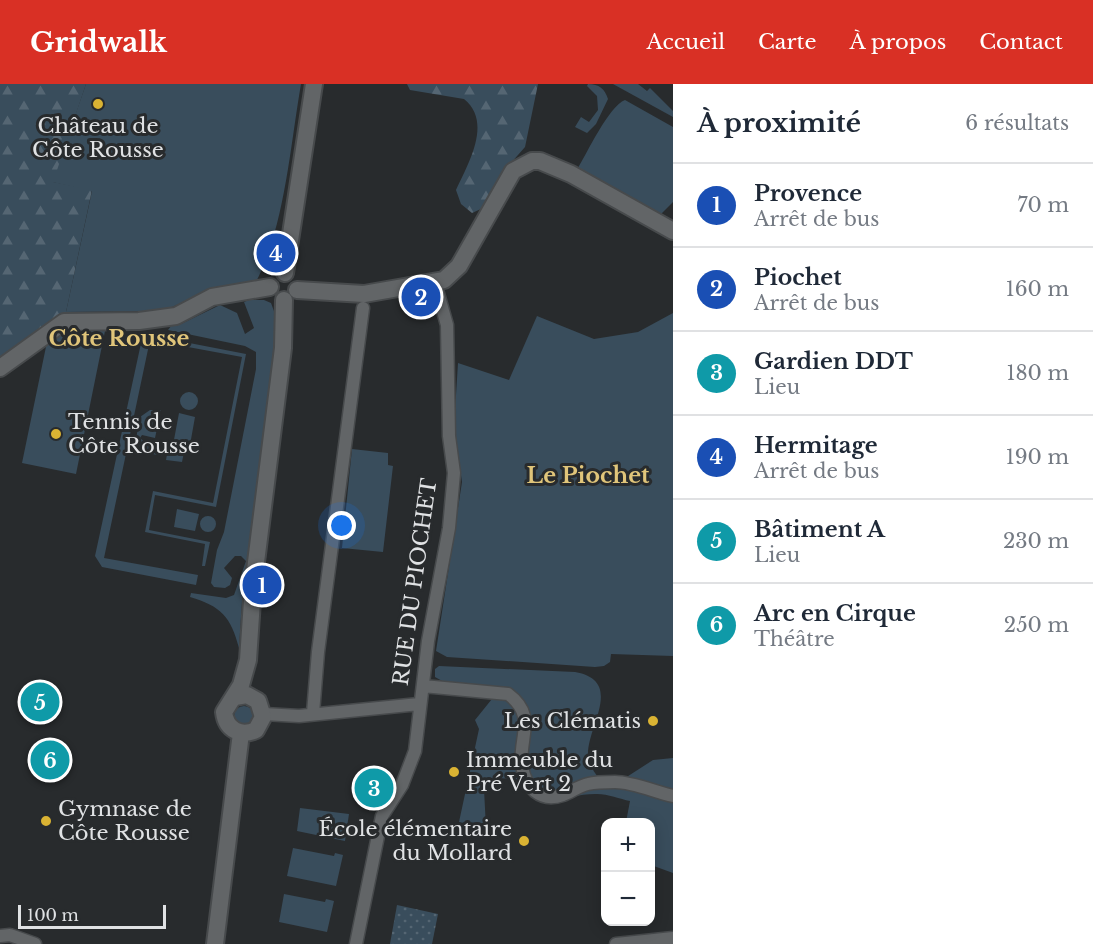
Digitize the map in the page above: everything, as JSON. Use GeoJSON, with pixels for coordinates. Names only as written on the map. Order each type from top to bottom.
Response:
{"type":"FeatureCollection","features":[{"type":"Feature","properties":{"kind":"main road"},"geometry":{"type":"LineString","coordinates":[[285,273],[314,84]]}},
{"type":"Feature","properties":{"kind":"main road"},"geometry":{"type":"LineString","coordinates":[[248,660],[235,697],[226,706],[225,718],[232,729],[241,733],[256,729],[264,714],[262,706],[253,697],[248,660],[253,586],[290,295],[295,279],[285,273],[275,276],[270,287],[273,295],[290,295],[364,294],[435,283],[449,277],[459,266],[513,171],[532,161],[540,161],[571,174],[673,231]]}},
{"type":"Feature","properties":{"kind":"main road"},"geometry":{"type":"LineString","coordinates":[[0,368],[64,322],[139,321],[176,316],[212,297],[270,287]]}},
{"type":"Feature","properties":{"kind":"main road"},"geometry":{"type":"LineString","coordinates":[[235,697],[253,697]]}},
{"type":"Feature","properties":{"kind":"main road"},"geometry":{"type":"LineString","coordinates":[[215,944],[241,733]]}},
{"type":"Feature","properties":{"kind":"street","name":"RUE DU PIOCHET"},"geometry":{"type":"LineString","coordinates":[[356,944],[382,816],[402,785],[415,751],[428,641],[449,528],[454,473],[449,436],[447,325],[435,283]]}},
{"type":"Feature","properties":{"kind":"street"},"geometry":{"type":"LineString","coordinates":[[313,713],[318,652],[363,308]]}},
{"type":"Feature","properties":{"kind":"street"},"geometry":{"type":"LineString","coordinates":[[423,686],[508,694],[514,699],[522,709],[526,730],[521,763],[529,788],[535,792],[552,797],[587,784],[620,782],[673,796]]}},
{"type":"Feature","properties":{"kind":"street"},"geometry":{"type":"LineString","coordinates":[[514,699],[534,706]]}},
{"type":"Feature","properties":{"kind":"street"},"geometry":{"type":"LineString","coordinates":[[264,714],[299,716],[419,704]]}},
{"type":"Feature","properties":{"kind":"street"},"geometry":{"type":"LineString","coordinates":[[0,936],[10,935],[35,944]]}},
{"type":"Feature","properties":{"kind":"street"},"geometry":{"type":"LineString","coordinates":[[616,944],[673,938]]}},
{"type":"Feature","properties":{"kind":"green space"},"geometry":{"type":"Polygon","coordinates":[[[0,84],[86,84],[53,182],[92,190],[66,312],[0,359],[0,84]]]}},
{"type":"Feature","properties":{"kind":"green space"},"geometry":{"type":"Polygon","coordinates":[[[86,84],[301,84],[280,211],[266,260],[256,282],[217,287],[163,311],[66,312],[92,191],[52,182],[86,84]]]}},
{"type":"Feature","properties":{"kind":"green space"},"geometry":{"type":"Polygon","coordinates":[[[407,84],[538,84],[525,147],[502,173],[483,208],[472,213],[461,204],[456,190],[475,143],[477,119],[472,108],[464,99],[410,90],[407,84]]]}},
{"type":"Feature","properties":{"kind":"green space"},"geometry":{"type":"Polygon","coordinates":[[[588,84],[601,88],[608,99],[596,124],[587,133],[575,127],[581,117],[589,122],[598,110],[597,96],[587,86],[588,84]]]}},
{"type":"Feature","properties":{"kind":"green space"},"geometry":{"type":"Polygon","coordinates":[[[613,84],[638,84],[647,91],[650,88],[673,111],[673,117],[613,84]]]}},
{"type":"Feature","properties":{"kind":"green space"},"geometry":{"type":"Polygon","coordinates":[[[625,100],[673,127],[673,202],[659,216],[579,172],[578,168],[605,120],[625,100]]]}},
{"type":"Feature","properties":{"kind":"green space"},"geometry":{"type":"Polygon","coordinates":[[[264,300],[271,303],[275,314],[275,338],[251,559],[243,586],[239,648],[232,628],[223,614],[210,604],[190,597],[191,593],[226,598],[234,595],[246,561],[241,556],[235,556],[224,568],[232,578],[230,585],[225,588],[214,587],[211,583],[217,550],[224,532],[256,369],[256,352],[245,346],[168,330],[171,326],[181,324],[220,305],[237,313],[245,334],[254,328],[244,302],[264,300]]]}},
{"type":"Feature","properties":{"kind":"green space"},"geometry":{"type":"Polygon","coordinates":[[[673,313],[673,656],[611,654],[610,662],[604,666],[595,667],[447,657],[436,651],[462,482],[454,427],[458,363],[509,380],[537,316],[594,339],[638,332],[673,313]]]}},
{"type":"Feature","properties":{"kind":"green space"},"geometry":{"type":"Polygon","coordinates":[[[62,329],[105,331],[76,474],[22,463],[48,337],[62,329]]]}},
{"type":"Feature","properties":{"kind":"green space"},"geometry":{"type":"Polygon","coordinates":[[[143,334],[246,354],[216,507],[155,495],[149,530],[210,542],[205,566],[202,566],[205,544],[145,532],[153,491],[213,503],[242,357],[150,340],[104,558],[198,575],[196,585],[102,567],[95,556],[143,334]]]}},
{"type":"Feature","properties":{"kind":"green space"},"geometry":{"type":"Polygon","coordinates":[[[189,392],[195,395],[198,401],[195,407],[189,410],[183,407],[180,401],[183,395],[189,392]]]}},
{"type":"Feature","properties":{"kind":"green space"},"geometry":{"type":"Polygon","coordinates":[[[150,410],[161,410],[155,438],[142,435],[140,438],[150,447],[156,441],[164,443],[162,456],[134,450],[140,417],[150,410]]]}},
{"type":"Feature","properties":{"kind":"green space"},"geometry":{"type":"Polygon","coordinates":[[[179,413],[195,417],[190,445],[186,447],[173,445],[179,413]]]}},
{"type":"Feature","properties":{"kind":"green space"},"geometry":{"type":"Polygon","coordinates":[[[168,449],[184,452],[182,462],[166,460],[168,449]]]}},
{"type":"Feature","properties":{"kind":"green space"},"geometry":{"type":"Polygon","coordinates":[[[352,449],[388,453],[388,465],[393,466],[383,552],[342,548],[352,449]]]}},
{"type":"Feature","properties":{"kind":"green space"},"geometry":{"type":"Polygon","coordinates":[[[177,509],[199,514],[195,531],[174,527],[177,509]]]}},
{"type":"Feature","properties":{"kind":"green space"},"geometry":{"type":"Polygon","coordinates":[[[208,516],[216,524],[208,532],[200,524],[208,516]]]}},
{"type":"Feature","properties":{"kind":"green space"},"geometry":{"type":"Polygon","coordinates":[[[439,666],[575,672],[590,677],[598,685],[601,695],[588,755],[600,780],[622,780],[653,760],[673,758],[673,873],[655,866],[655,818],[627,818],[630,801],[610,796],[597,794],[543,799],[524,790],[516,779],[498,778],[484,789],[486,828],[459,822],[479,729],[475,720],[500,689],[444,682],[435,677],[435,669],[439,666]]]}},
{"type":"Feature","properties":{"kind":"green space"},"geometry":{"type":"Polygon","coordinates":[[[244,706],[251,709],[254,716],[251,723],[244,726],[237,723],[234,716],[237,709],[244,706]]]}},
{"type":"Feature","properties":{"kind":"green space"},"geometry":{"type":"Polygon","coordinates":[[[300,808],[349,814],[345,841],[297,831],[300,808]]]}},
{"type":"Feature","properties":{"kind":"green space"},"geometry":{"type":"Polygon","coordinates":[[[293,848],[334,856],[335,853],[343,855],[336,886],[287,876],[293,848]]]}},
{"type":"Feature","properties":{"kind":"green space"},"geometry":{"type":"Polygon","coordinates":[[[284,894],[325,902],[326,899],[334,901],[327,932],[279,922],[284,894]]]}},
{"type":"Feature","properties":{"kind":"green space"},"geometry":{"type":"Polygon","coordinates":[[[397,905],[438,914],[432,944],[390,944],[397,905]]]}},
{"type":"Feature","properties":{"kind":"place","name":"Château de Côte Rousse"},"geometry":{"type":"Point","coordinates":[98,104]}},
{"type":"Feature","properties":{"kind":"place","name":"Hermitage"},"geometry":{"type":"Point","coordinates":[276,253]}},
{"type":"Feature","properties":{"kind":"place","name":"Piochet"},"geometry":{"type":"Point","coordinates":[421,297]}},
{"type":"Feature","properties":{"kind":"place","name":"Tennis de Côte Rousse"},"geometry":{"type":"Point","coordinates":[56,434]}},
{"type":"Feature","properties":{"kind":"place","name":"Provence"},"geometry":{"type":"Point","coordinates":[262,585]}},
{"type":"Feature","properties":{"kind":"place","name":"Bâtiment A"},"geometry":{"type":"Point","coordinates":[40,702]}},
{"type":"Feature","properties":{"kind":"place","name":"Les Clématis"},"geometry":{"type":"Point","coordinates":[653,721]}},
{"type":"Feature","properties":{"kind":"place","name":"Arc en Cirque"},"geometry":{"type":"Point","coordinates":[50,760]}},
{"type":"Feature","properties":{"kind":"place","name":"Immeuble du Pré Vert 2"},"geometry":{"type":"Point","coordinates":[454,772]}},
{"type":"Feature","properties":{"kind":"place","name":"Gardien DDT"},"geometry":{"type":"Point","coordinates":[374,788]}},
{"type":"Feature","properties":{"kind":"place","name":"Gymnase de Côte Rousse"},"geometry":{"type":"Point","coordinates":[46,821]}},
{"type":"Feature","properties":{"kind":"place","name":"École élémentaire du Mollard"},"geometry":{"type":"Point","coordinates":[524,841]}},
{"type":"Feature","properties":{"kind":"district","name":"Côte Rousse"},"geometry":{"type":"Point","coordinates":[119,338]}},
{"type":"Feature","properties":{"kind":"district","name":"Le Piochet"},"geometry":{"type":"Point","coordinates":[588,475]}}]}
